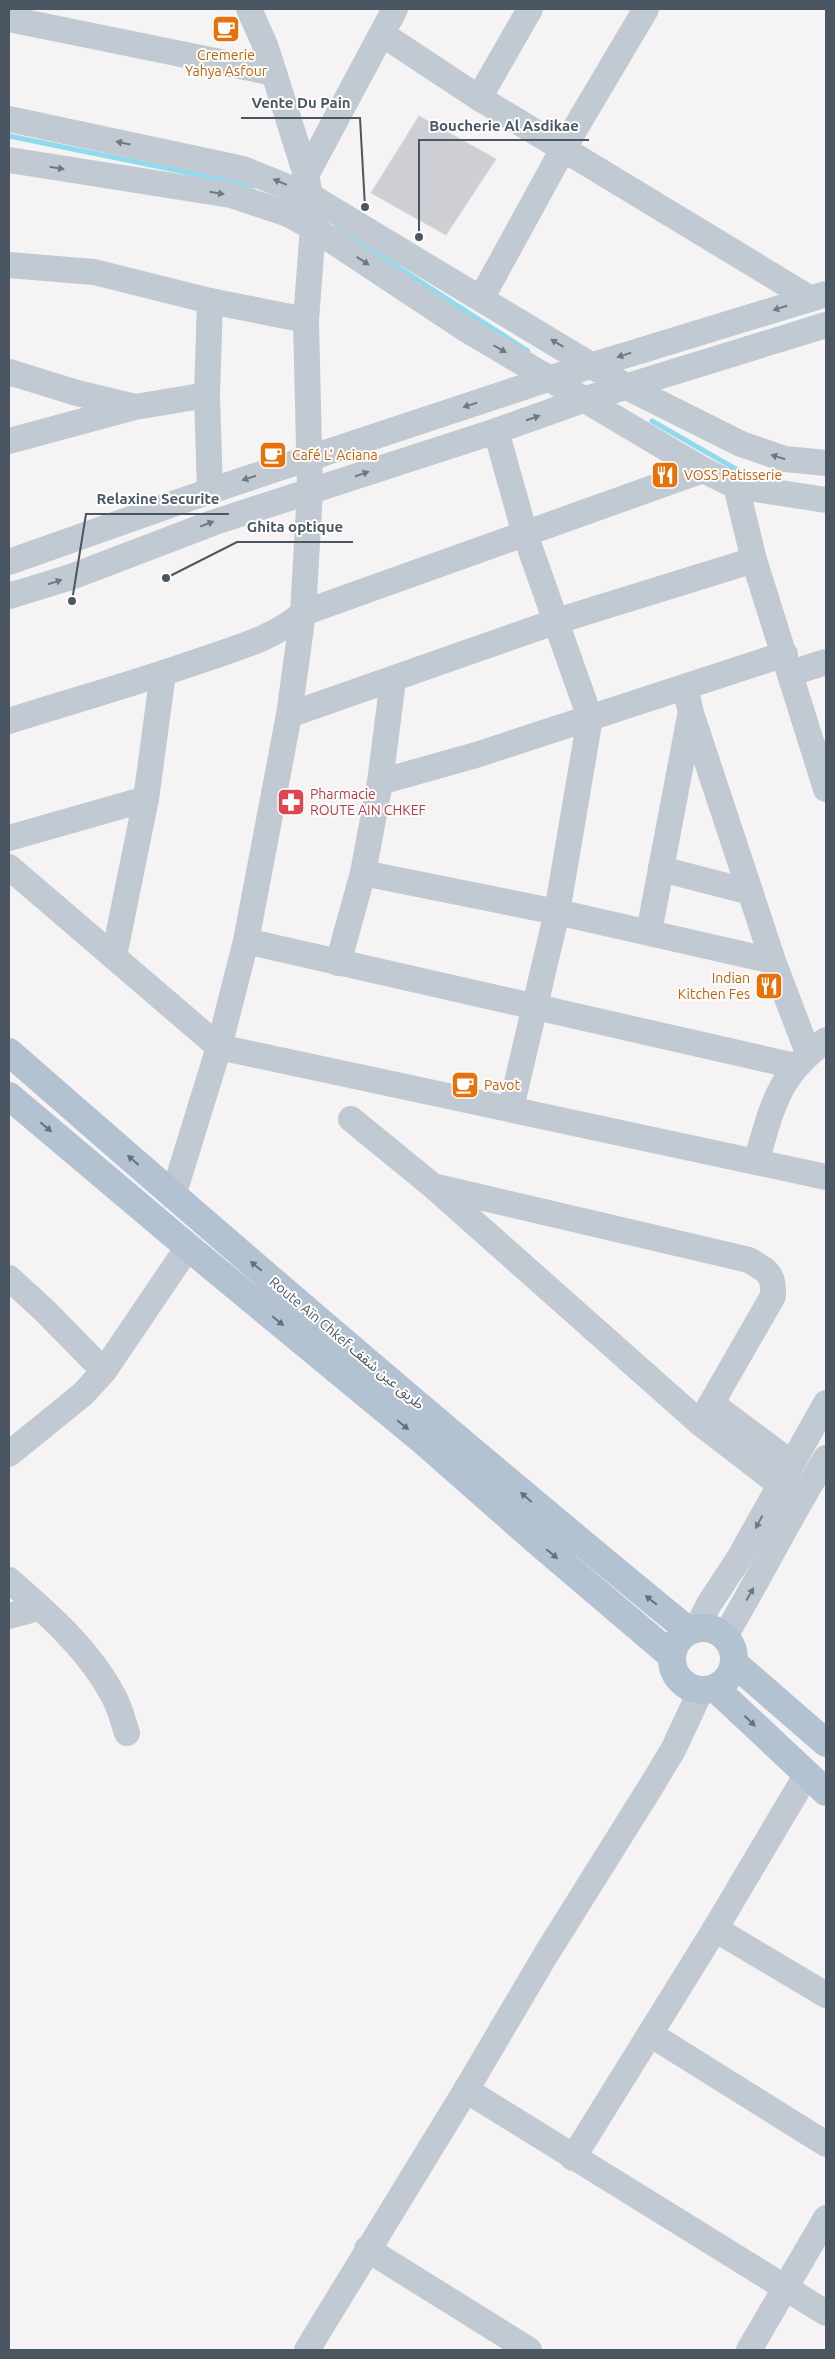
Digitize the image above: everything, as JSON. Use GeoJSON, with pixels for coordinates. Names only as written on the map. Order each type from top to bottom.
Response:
{"type":"FeatureCollection","features":[{"type":"Feature","properties":{"kind":"main road","name":"Route Aïn Chkef طريق عين شقف"},"geometry":{"type":"LineString","coordinates":[[9,1052],[173,1196],[555,1521],[693,1630]]}},
{"type":"Feature","properties":{"kind":"main road","name":"Route Aïn Chkef طريق عين شقف"},"geometry":{"type":"LineString","coordinates":[[9,1096],[423,1441],[672,1656]]}},
{"type":"Feature","properties":{"kind":"main road"},"geometry":{"type":"LineString","coordinates":[[708,1689],[728,1678],[734,1663],[732,1647],[725,1636],[710,1628],[693,1630],[678,1641],[672,1656],[673,1666],[678,1678],[688,1686],[708,1689],[816,1783]]}},
{"type":"Feature","properties":{"kind":"main road"},"geometry":{"type":"LineString","coordinates":[[734,1663],[826,1743]]}},
{"type":"Feature","properties":{"kind":"street"},"geometry":{"type":"LineString","coordinates":[[173,1196],[218,1048],[246,942],[289,715],[302,613],[310,491],[306,320],[313,228],[308,185],[265,46],[249,9]]}},
{"type":"Feature","properties":{"kind":"street"},"geometry":{"type":"LineString","coordinates":[[308,185],[395,9]]}},
{"type":"Feature","properties":{"kind":"street"},"geometry":{"type":"LineString","coordinates":[[479,98],[530,9]]}},
{"type":"Feature","properties":{"kind":"street"},"geometry":{"type":"LineString","coordinates":[[482,297],[563,149],[646,9]]}},
{"type":"Feature","properties":{"kind":"street"},"geometry":{"type":"LineString","coordinates":[[9,19],[274,73]]}},
{"type":"Feature","properties":{"kind":"street"},"geometry":{"type":"LineString","coordinates":[[382,34],[479,98],[563,149],[818,296]]}},
{"type":"Feature","properties":{"kind":"street"},"geometry":{"type":"LineString","coordinates":[[9,118],[308,185],[482,297],[627,387],[741,444],[785,459],[826,463]]}},
{"type":"Feature","properties":{"kind":"street"},"geometry":{"type":"LineString","coordinates":[[9,160],[231,196],[263,204],[288,214],[313,228],[464,328],[703,470],[736,486],[826,500]]}},
{"type":"Feature","properties":{"kind":"street"},"geometry":{"type":"LineString","coordinates":[[9,265],[94,272],[210,301],[306,320]]}},
{"type":"Feature","properties":{"kind":"street"},"geometry":{"type":"LineString","coordinates":[[9,562],[210,491],[551,378],[818,296]]}},
{"type":"Feature","properties":{"kind":"street"},"geometry":{"type":"LineString","coordinates":[[210,301],[208,394],[210,491]]}},
{"type":"Feature","properties":{"kind":"street"},"geometry":{"type":"LineString","coordinates":[[9,596],[71,577],[215,522],[496,431],[586,399],[826,325]]}},
{"type":"Feature","properties":{"kind":"street"},"geometry":{"type":"LineString","coordinates":[[9,372],[77,393],[134,407]]}},
{"type":"Feature","properties":{"kind":"street"},"geometry":{"type":"LineString","coordinates":[[9,442],[134,407],[208,394]]}},
{"type":"Feature","properties":{"kind":"street"},"geometry":{"type":"LineString","coordinates":[[496,431],[525,534],[590,718],[557,912],[511,1108]]}},
{"type":"Feature","properties":{"kind":"street"},"geometry":{"type":"LineString","coordinates":[[9,721],[163,673],[268,637],[286,627],[302,613],[703,470]]}},
{"type":"Feature","properties":{"kind":"street"},"geometry":{"type":"LineString","coordinates":[[736,486],[754,560],[788,663],[826,789]]}},
{"type":"Feature","properties":{"kind":"street"},"geometry":{"type":"LineString","coordinates":[[289,715],[557,621],[754,560]]}},
{"type":"Feature","properties":{"kind":"street"},"geometry":{"type":"LineString","coordinates":[[380,782],[476,755],[685,687],[788,663],[826,662]]}},
{"type":"Feature","properties":{"kind":"street"},"geometry":{"type":"LineString","coordinates":[[114,956],[146,799],[163,673]]}},
{"type":"Feature","properties":{"kind":"street"},"geometry":{"type":"LineString","coordinates":[[338,963],[363,874],[380,782],[393,680]]}},
{"type":"Feature","properties":{"kind":"street"},"geometry":{"type":"LineString","coordinates":[[685,687],[691,713],[773,961],[810,1053]]}},
{"type":"Feature","properties":{"kind":"street"},"geometry":{"type":"LineString","coordinates":[[649,932],[691,713]]}},
{"type":"Feature","properties":{"kind":"street"},"geometry":{"type":"LineString","coordinates":[[9,838],[146,799]]}},
{"type":"Feature","properties":{"kind":"street"},"geometry":{"type":"LineString","coordinates":[[9,868],[114,956],[170,1008],[218,1048],[511,1108],[826,1177]]}},
{"type":"Feature","properties":{"kind":"street"},"geometry":{"type":"LineString","coordinates":[[661,869],[750,892]]}},
{"type":"Feature","properties":{"kind":"street"},"geometry":{"type":"LineString","coordinates":[[363,874],[557,912],[773,961]]}},
{"type":"Feature","properties":{"kind":"street"},"geometry":{"type":"LineString","coordinates":[[246,942],[533,1008],[810,1053]]}},
{"type":"Feature","properties":{"kind":"street"},"geometry":{"type":"LineString","coordinates":[[756,1162],[774,1102],[781,1086],[810,1053]]}},
{"type":"Feature","properties":{"kind":"street"},"geometry":{"type":"LineString","coordinates":[[351,1119],[706,1414],[785,1474]]}},
{"type":"Feature","properties":{"kind":"street"},"geometry":{"type":"LineString","coordinates":[[433,1186],[749,1260],[768,1272],[774,1283],[773,1296],[706,1414]]}},
{"type":"Feature","properties":{"kind":"street"},"geometry":{"type":"LineString","coordinates":[[9,1454],[83,1394],[104,1371],[188,1247]]}},
{"type":"Feature","properties":{"kind":"street"},"geometry":{"type":"LineString","coordinates":[[9,1278],[44,1310],[104,1371]]}},
{"type":"Feature","properties":{"kind":"street"},"geometry":{"type":"LineString","coordinates":[[693,1630],[738,1560],[826,1403]]}},
{"type":"Feature","properties":{"kind":"street"},"geometry":{"type":"LineString","coordinates":[[725,1636],[768,1564],[801,1498],[826,1458]]}},
{"type":"Feature","properties":{"kind":"street"},"geometry":{"type":"LineString","coordinates":[[9,1580],[73,1638],[100,1671],[116,1698],[127,1733]]}},
{"type":"Feature","properties":{"kind":"street"},"geometry":{"type":"LineString","coordinates":[[9,1616],[39,1608]]}},
{"type":"Feature","properties":{"kind":"street"},"geometry":{"type":"LineString","coordinates":[[307,2350],[466,2090],[545,1956],[674,1750],[708,1689]]}},
{"type":"Feature","properties":{"kind":"street"},"geometry":{"type":"LineString","coordinates":[[573,2158],[715,1929],[816,1783]]}},
{"type":"Feature","properties":{"kind":"street"},"geometry":{"type":"LineString","coordinates":[[715,1929],[826,1994]]}},
{"type":"Feature","properties":{"kind":"street"},"geometry":{"type":"LineString","coordinates":[[650,2034],[826,2144]]}},
{"type":"Feature","properties":{"kind":"street"},"geometry":{"type":"LineString","coordinates":[[466,2090],[826,2313]]}},
{"type":"Feature","properties":{"kind":"street"},"geometry":{"type":"LineString","coordinates":[[749,2350],[826,2218]]}},
{"type":"Feature","properties":{"kind":"street"},"geometry":{"type":"LineString","coordinates":[[367,2250],[529,2350]]}},
{"type":"Feature","properties":{"kind":"building"},"geometry":{"type":"Polygon","coordinates":[[[419,116],[496,159],[446,235],[371,193],[419,116]]]}},
{"type":"Feature","properties":{"kind":"waterway"},"geometry":{"type":"LineString","coordinates":[[9,136],[254,186]]}},
{"type":"Feature","properties":{"kind":"waterway"},"geometry":{"type":"LineString","coordinates":[[337,228],[528,351]]}},
{"type":"Feature","properties":{"kind":"waterway"},"geometry":{"type":"LineString","coordinates":[[652,421],[748,476]]}},
{"type":"Feature","properties":{"kind":"place","name":"Cremerie Yahya Asfour"},"geometry":{"type":"Point","coordinates":[226,29]}},
{"type":"Feature","properties":{"kind":"place","name":"Vente Du Pain"},"geometry":{"type":"Point","coordinates":[365,207]}},
{"type":"Feature","properties":{"kind":"place","name":"Boucherie Al Asdikae"},"geometry":{"type":"Point","coordinates":[419,237]}},
{"type":"Feature","properties":{"kind":"place","name":"Café L' Aciana"},"geometry":{"type":"Point","coordinates":[273,455]}},
{"type":"Feature","properties":{"kind":"place","name":"VOSS Patisserie"},"geometry":{"type":"Point","coordinates":[665,475]}},
{"type":"Feature","properties":{"kind":"place","name":"Ghita optique"},"geometry":{"type":"Point","coordinates":[166,578]}},
{"type":"Feature","properties":{"kind":"place","name":"Relaxine Securite"},"geometry":{"type":"Point","coordinates":[72,601]}},
{"type":"Feature","properties":{"kind":"place","name":"Pharmacie ROUTE AIN CHKEF"},"geometry":{"type":"Point","coordinates":[291,802]}},
{"type":"Feature","properties":{"kind":"place","name":"Indian Kitchen Fes"},"geometry":{"type":"Point","coordinates":[769,986]}},
{"type":"Feature","properties":{"kind":"place","name":"Pavot"},"geometry":{"type":"Point","coordinates":[465,1085]}}]}
